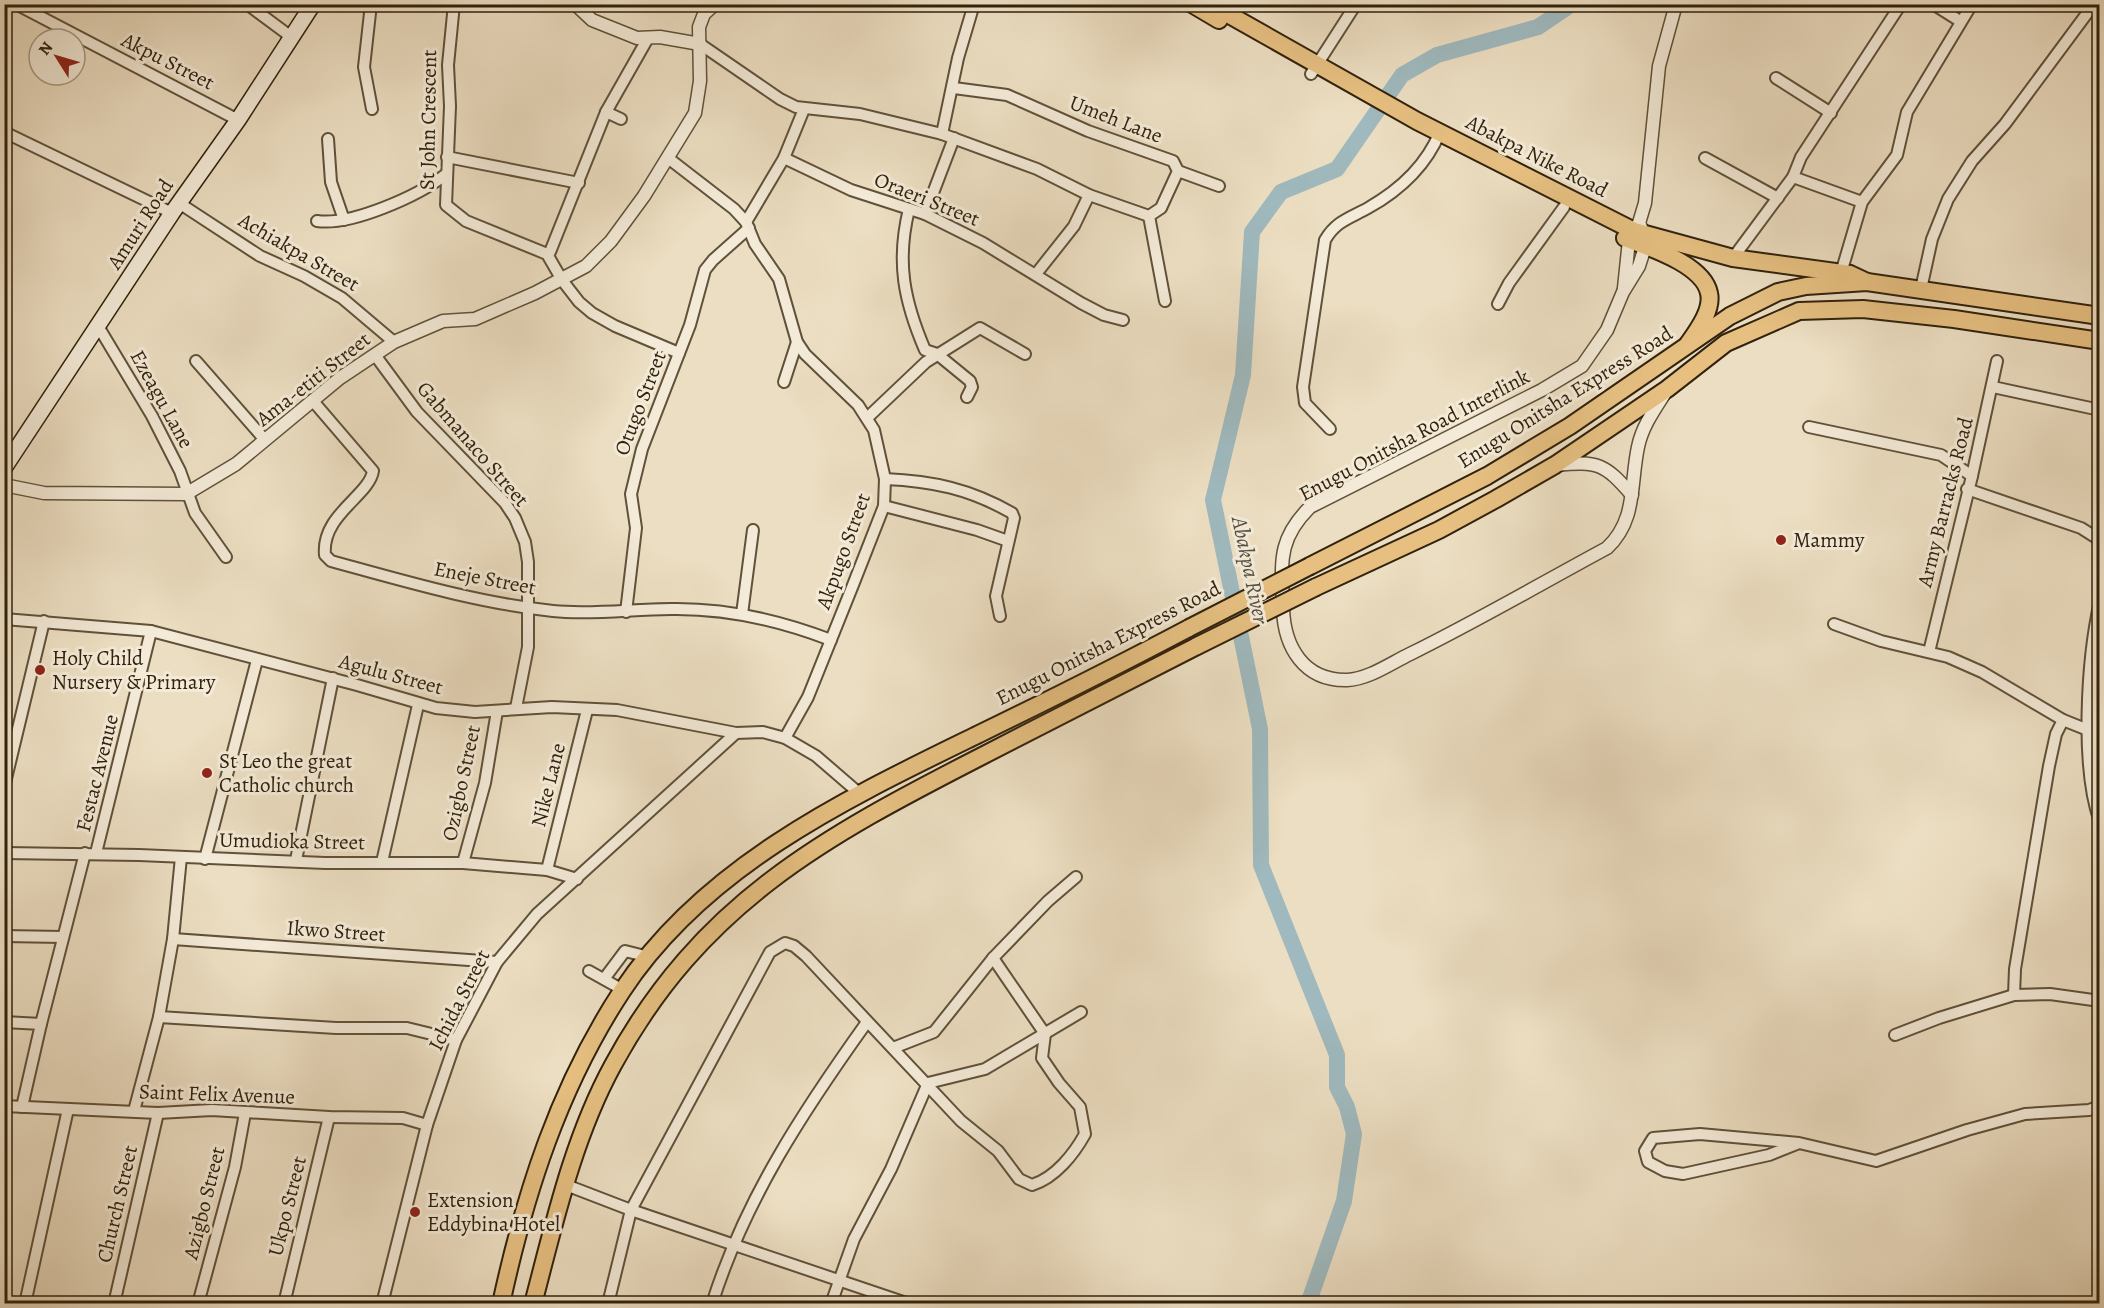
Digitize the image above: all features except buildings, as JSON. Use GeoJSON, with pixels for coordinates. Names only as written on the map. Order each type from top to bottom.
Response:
{"type":"FeatureCollection","features":[{"type":"Feature","properties":{"kind":"main road","name":"Amuri Road"},"geometry":{"type":"LineString","coordinates":[[4,468],[175,208],[238,120],[312,4]]}},
{"type":"Feature","properties":{"kind":"main road","name":"Abakpa Nike Road"},"geometry":{"type":"LineString","coordinates":[[1192,4],[1314,69]]}},
{"type":"Feature","properties":{"kind":"main road","name":"Abakpa Nike Road"},"geometry":{"type":"LineString","coordinates":[[1210,4],[1353,92],[1564,207],[1641,238],[1733,258],[1841,273],[1867,282]]}},
{"type":"Feature","properties":{"kind":"main road","name":"Abakpa Nike Road"},"geometry":{"type":"LineString","coordinates":[[1438,137],[1641,238]]}},
{"type":"Feature","properties":{"kind":"main road"},"geometry":{"type":"LineString","coordinates":[[1641,238],[1685,264],[1703,282],[1710,293],[1706,313],[1686,347]]}},
{"type":"Feature","properties":{"kind":"main road","name":"Enugu Onitsha Express Road"},"geometry":{"type":"LineString","coordinates":[[501,1304],[535,1174],[558,1110],[583,1056],[623,990],[649,957],[694,909],[745,865],[834,807],[1487,476],[1570,426],[1730,316],[1778,292],[1806,285],[1867,282],[2100,316]]}},
{"type":"Feature","properties":{"kind":"main road","name":"Enugu Onitsha Express Road"},"geometry":{"type":"LineString","coordinates":[[533,1304],[566,1185],[604,1083],[650,1005],[688,956],[728,914],[761,886],[845,828],[1316,586],[1439,530],[1555,465],[1667,389],[1726,343],[1798,311],[1863,309],[1954,319],[2100,341]]}},
{"type":"Feature","properties":{"kind":"street","name":"Akpu Street"},"geometry":{"type":"LineString","coordinates":[[16,4],[238,120]]}},
{"type":"Feature","properties":{"kind":"street"},"geometry":{"type":"LineString","coordinates":[[247,4],[290,36]]}},
{"type":"Feature","properties":{"kind":"street"},"geometry":{"type":"LineString","coordinates":[[371,4],[364,67],[372,110]]}},
{"type":"Feature","properties":{"kind":"street","name":"St John Crescent"},"geometry":{"type":"LineString","coordinates":[[454,4],[448,65],[446,205],[466,221],[547,255]]}},
{"type":"Feature","properties":{"kind":"street"},"geometry":{"type":"LineString","coordinates":[[576,4],[592,20],[637,38],[660,37],[700,44],[780,99],[804,109],[860,114],[942,134],[1037,169],[1089,195],[1149,216],[1165,301]]}},
{"type":"Feature","properties":{"kind":"street","name":"Ama-etiti Street"},"geometry":{"type":"LineString","coordinates":[[4,486],[44,493],[177,496],[186,494],[236,464],[340,378],[394,342],[443,321],[475,320],[562,280],[586,266],[601,253],[644,196],[695,113],[700,81],[699,27],[704,14],[715,4]]}},
{"type":"Feature","properties":{"kind":"street"},"geometry":{"type":"LineString","coordinates":[[942,134],[954,88],[958,58],[974,4]]}},
{"type":"Feature","properties":{"kind":"street"},"geometry":{"type":"LineString","coordinates":[[1314,69],[1356,4]]}},
{"type":"Feature","properties":{"kind":"street","name":"Enugu Onitsha Road Interlink"},"geometry":{"type":"LineString","coordinates":[[1667,389],[1641,435],[1626,525],[1608,548],[1438,640],[1368,675],[1349,680],[1326,678],[1306,666],[1292,649],[1284,629],[1282,563],[1286,539],[1296,521],[1310,507],[1534,394],[1582,366],[1606,330],[1623,292],[1641,238],[1659,66],[1676,4]]}},
{"type":"Feature","properties":{"kind":"street"},"geometry":{"type":"LineString","coordinates":[[1733,258],[1793,177],[1801,157],[1901,4]]}},
{"type":"Feature","properties":{"kind":"street"},"geometry":{"type":"LineString","coordinates":[[1934,4],[1960,21]]}},
{"type":"Feature","properties":{"kind":"street"},"geometry":{"type":"LineString","coordinates":[[1841,273],[1862,202],[1897,155],[1907,112],[1972,4]]}},
{"type":"Feature","properties":{"kind":"street"},"geometry":{"type":"LineString","coordinates":[[1921,289],[1932,239],[1948,199],[1972,161],[2005,124],[2094,4]]}},
{"type":"Feature","properties":{"kind":"street"},"geometry":{"type":"LineString","coordinates":[[648,38],[606,112],[579,183],[547,255],[579,302],[592,313],[615,326],[679,353]]}},
{"type":"Feature","properties":{"kind":"street"},"geometry":{"type":"LineString","coordinates":[[1776,78],[1831,113]]}},
{"type":"Feature","properties":{"kind":"street","name":"Umeh Lane"},"geometry":{"type":"LineString","coordinates":[[954,88],[1007,95],[1088,131],[1173,161],[1178,171],[1161,208],[1149,216]]}},
{"type":"Feature","properties":{"kind":"street","name":"Otugo Street"},"geometry":{"type":"LineString","coordinates":[[626,612],[636,528],[631,494],[634,474],[679,353],[705,270],[747,225],[784,158],[804,109]]}},
{"type":"Feature","properties":{"kind":"street"},"geometry":{"type":"LineString","coordinates":[[606,112],[621,119]]}},
{"type":"Feature","properties":{"kind":"street","name":"Achiakpa Street"},"geometry":{"type":"LineString","coordinates":[[4,132],[175,208],[260,256],[304,276],[342,298],[394,342]]}},
{"type":"Feature","properties":{"kind":"street"},"geometry":{"type":"LineString","coordinates":[[1330,429],[1305,403],[1302,387],[1323,259],[1324,240],[1332,227],[1407,183],[1438,137]]}},
{"type":"Feature","properties":{"kind":"street"},"geometry":{"type":"LineString","coordinates":[[925,214],[954,138]]}},
{"type":"Feature","properties":{"kind":"street"},"geometry":{"type":"LineString","coordinates":[[328,139],[331,182],[344,220]]}},
{"type":"Feature","properties":{"kind":"street"},"geometry":{"type":"LineString","coordinates":[[447,157],[579,183]]}},
{"type":"Feature","properties":{"kind":"street","name":"Akpugo Street"},"geometry":{"type":"LineString","coordinates":[[668,158],[734,209],[747,225],[755,244],[778,279],[797,342],[805,354],[858,405],[874,430],[885,479],[884,506],[808,697],[784,738]]}},
{"type":"Feature","properties":{"kind":"street","name":"Oraeri Street"},"geometry":{"type":"LineString","coordinates":[[784,158],[851,190],[925,214],[983,243],[1081,303],[1104,315],[1123,320]]}},
{"type":"Feature","properties":{"kind":"street"},"geometry":{"type":"LineString","coordinates":[[1705,158],[1778,198]]}},
{"type":"Feature","properties":{"kind":"street"},"geometry":{"type":"LineString","coordinates":[[1178,171],[1219,186]]}},
{"type":"Feature","properties":{"kind":"street"},"geometry":{"type":"LineString","coordinates":[[317,221],[344,220],[399,200],[427,187],[445,175]]}},
{"type":"Feature","properties":{"kind":"street"},"geometry":{"type":"LineString","coordinates":[[1793,177],[1862,202]]}},
{"type":"Feature","properties":{"kind":"street"},"geometry":{"type":"LineString","coordinates":[[1036,274],[1074,226],[1089,195]]}},
{"type":"Feature","properties":{"kind":"street"},"geometry":{"type":"LineString","coordinates":[[1498,304],[1509,283],[1564,207]]}},
{"type":"Feature","properties":{"kind":"street"},"geometry":{"type":"LineString","coordinates":[[909,209],[902,239],[906,297],[925,350],[934,353],[970,381],[972,387],[967,397]]}},
{"type":"Feature","properties":{"kind":"street","name":"Ezeagu Lane"},"geometry":{"type":"LineString","coordinates":[[98,326],[152,416],[180,471],[186,494],[195,513],[226,557]]}},
{"type":"Feature","properties":{"kind":"street"},"geometry":{"type":"LineString","coordinates":[[867,418],[934,353],[980,328],[1024,354]]}},
{"type":"Feature","properties":{"kind":"street"},"geometry":{"type":"LineString","coordinates":[[784,382],[797,342]]}},
{"type":"Feature","properties":{"kind":"street","name":"Gabmanaco Street"},"geometry":{"type":"LineString","coordinates":[[375,355],[417,412],[497,495],[515,518],[525,542],[528,562],[528,647],[516,708]]}},
{"type":"Feature","properties":{"kind":"street"},"geometry":{"type":"LineString","coordinates":[[196,361],[265,440]]}},
{"type":"Feature","properties":{"kind":"street","name":"Army Barracks Road"},"geometry":{"type":"LineString","coordinates":[[1929,652],[1993,387],[1997,361]]}},
{"type":"Feature","properties":{"kind":"street"},"geometry":{"type":"LineString","coordinates":[[1993,387],[2100,410]]}},
{"type":"Feature","properties":{"kind":"street","name":"Eneje Street"},"geometry":{"type":"LineString","coordinates":[[313,401],[373,471],[368,482],[340,511],[324,544],[325,555],[331,561],[474,598],[555,611],[626,612],[672,609],[742,614],[784,622],[831,639]]}},
{"type":"Feature","properties":{"kind":"street"},"geometry":{"type":"LineString","coordinates":[[1809,427],[1941,455],[1972,476]]}},
{"type":"Feature","properties":{"kind":"street"},"geometry":{"type":"LineString","coordinates":[[1555,465],[1591,462],[1614,474],[1632,495]]}},
{"type":"Feature","properties":{"kind":"street"},"geometry":{"type":"LineString","coordinates":[[885,479],[933,482],[970,493],[1006,510],[1014,518],[996,596],[1000,616]]}},
{"type":"Feature","properties":{"kind":"street"},"geometry":{"type":"LineString","coordinates":[[1967,489],[2081,528],[2100,540]]}},
{"type":"Feature","properties":{"kind":"street"},"geometry":{"type":"LineString","coordinates":[[884,506],[977,530],[1008,541]]}},
{"type":"Feature","properties":{"kind":"street"},"geometry":{"type":"LineString","coordinates":[[742,614],[753,530]]}},
{"type":"Feature","properties":{"kind":"street"},"geometry":{"type":"LineString","coordinates":[[2100,601],[2091,652],[2088,730],[2093,802],[2100,822]]}},
{"type":"Feature","properties":{"kind":"street","name":"Agulu Street"},"geometry":{"type":"LineString","coordinates":[[4,619],[152,631],[333,678],[418,705],[455,711],[497,711],[516,708],[617,710],[736,733],[763,732],[784,738],[816,756],[860,794]]}},
{"type":"Feature","properties":{"kind":"street"},"geometry":{"type":"LineString","coordinates":[[4,786],[44,621]]}},
{"type":"Feature","properties":{"kind":"street"},"geometry":{"type":"LineString","coordinates":[[1834,624],[1881,641],[1948,657],[1982,672],[2063,720],[2088,730]]}},
{"type":"Feature","properties":{"kind":"street","name":"Festac Avenue"},"geometry":{"type":"LineString","coordinates":[[96,853],[152,631]]}},
{"type":"Feature","properties":{"kind":"street"},"geometry":{"type":"LineString","coordinates":[[205,859],[257,660]]}},
{"type":"Feature","properties":{"kind":"street"},"geometry":{"type":"LineString","coordinates":[[296,860],[333,678]]}},
{"type":"Feature","properties":{"kind":"street"},"geometry":{"type":"LineString","coordinates":[[382,862],[418,705]]}},
{"type":"Feature","properties":{"kind":"street","name":"Nike Lane"},"geometry":{"type":"LineString","coordinates":[[547,870],[587,710]]}},
{"type":"Feature","properties":{"kind":"street","name":"Ozigbo Street"},"geometry":{"type":"LineString","coordinates":[[463,863],[485,783],[497,711]]}},
{"type":"Feature","properties":{"kind":"street"},"geometry":{"type":"LineString","coordinates":[[2013,995],[2015,969],[2049,766],[2056,734],[2063,720]]}},
{"type":"Feature","properties":{"kind":"street","name":"Ichida Street"},"geometry":{"type":"LineString","coordinates":[[382,1304],[427,1125],[456,1040],[497,962],[537,914],[736,733]]}},
{"type":"Feature","properties":{"kind":"street","name":"Umudioka Street"},"geometry":{"type":"LineString","coordinates":[[4,853],[96,853],[205,859],[463,863],[547,870],[577,879]]}},
{"type":"Feature","properties":{"kind":"street"},"geometry":{"type":"LineString","coordinates":[[22,1107],[40,1024],[85,853]]}},
{"type":"Feature","properties":{"kind":"street"},"geometry":{"type":"LineString","coordinates":[[135,1111],[159,1017],[173,939],[181,857]]}},
{"type":"Feature","properties":{"kind":"street"},"geometry":{"type":"LineString","coordinates":[[893,1048],[934,1032],[993,958],[1048,901],[1076,877]]}},
{"type":"Feature","properties":{"kind":"street"},"geometry":{"type":"LineString","coordinates":[[4,936],[63,937]]}},
{"type":"Feature","properties":{"kind":"street","name":"Ikwo Street"},"geometry":{"type":"LineString","coordinates":[[173,939],[497,962]]}},
{"type":"Feature","properties":{"kind":"street"},"geometry":{"type":"LineString","coordinates":[[608,1304],[631,1210],[770,952],[784,943],[794,946],[928,1083],[961,1121],[998,1151],[1019,1179],[1032,1185],[1039,1183],[1066,1162],[1085,1134],[1080,1107],[1059,1083],[1042,1058],[1045,1034],[993,958]]}},
{"type":"Feature","properties":{"kind":"street"},"geometry":{"type":"LineString","coordinates":[[604,979],[625,951],[649,957]]}},
{"type":"Feature","properties":{"kind":"street"},"geometry":{"type":"LineString","coordinates":[[589,971],[623,990]]}},
{"type":"Feature","properties":{"kind":"street"},"geometry":{"type":"LineString","coordinates":[[1895,1035],[1939,1018],[2013,995],[2050,994],[2100,1001]]}},
{"type":"Feature","properties":{"kind":"street"},"geometry":{"type":"LineString","coordinates":[[928,1083],[986,1069],[1081,1012]]}},
{"type":"Feature","properties":{"kind":"street"},"geometry":{"type":"LineString","coordinates":[[159,1017],[336,1028],[407,1028],[456,1040]]}},
{"type":"Feature","properties":{"kind":"street"},"geometry":{"type":"LineString","coordinates":[[4,1022],[40,1024]]}},
{"type":"Feature","properties":{"kind":"street"},"geometry":{"type":"LineString","coordinates":[[712,1304],[733,1243],[805,1109],[867,1022]]}},
{"type":"Feature","properties":{"kind":"street"},"geometry":{"type":"LineString","coordinates":[[831,1304],[854,1239],[891,1169],[928,1083]]}},
{"type":"Feature","properties":{"kind":"street","name":"Saint Felix Avenue"},"geometry":{"type":"LineString","coordinates":[[4,1106],[158,1113],[212,1110],[329,1117],[403,1118],[427,1125]]}},
{"type":"Feature","properties":{"kind":"street"},"geometry":{"type":"LineString","coordinates":[[1799,1143],[1768,1155],[1683,1174],[1665,1171],[1648,1161],[1645,1152],[1653,1138],[1671,1134],[1700,1134],[1799,1143],[1876,1161],[1967,1130],[2025,1114],[2089,1110],[2100,1106]]}},
{"type":"Feature","properties":{"kind":"street"},"geometry":{"type":"LineString","coordinates":[[25,1304],[68,1109]]}},
{"type":"Feature","properties":{"kind":"street","name":"Church Street"},"geometry":{"type":"LineString","coordinates":[[114,1304],[158,1113]]}},
{"type":"Feature","properties":{"kind":"street","name":"Azigbo Street"},"geometry":{"type":"LineString","coordinates":[[198,1304],[235,1167],[245,1113]]}},
{"type":"Feature","properties":{"kind":"street","name":"Ukpo Street"},"geometry":{"type":"LineString","coordinates":[[284,1304],[329,1117]]}},
{"type":"Feature","properties":{"kind":"street"},"geometry":{"type":"LineString","coordinates":[[566,1185],[838,1282],[883,1293],[909,1304]]}},
{"type":"Feature","properties":{"kind":"waterway","name":"Abakpa River"},"geometry":{"type":"LineString","coordinates":[[1308,1304],[1344,1201],[1354,1134],[1347,1107],[1337,1087],[1337,1055],[1261,865],[1260,729],[1213,500],[1243,375],[1252,232],[1281,192],[1337,169],[1402,75],[1437,55],[1538,27],[1572,4]]}},
{"type":"Feature","properties":{"kind":"place","name":"Mammy"},"geometry":{"type":"Point","coordinates":[1781,540]}},
{"type":"Feature","properties":{"kind":"place","name":"Holy Child Nursery & Primary"},"geometry":{"type":"Point","coordinates":[40,670]}},
{"type":"Feature","properties":{"kind":"place","name":"St Leo the great Catholic church"},"geometry":{"type":"Point","coordinates":[207,773]}},
{"type":"Feature","properties":{"kind":"place","name":"Extension Eddybina Hotel"},"geometry":{"type":"Point","coordinates":[415,1212]}}]}
